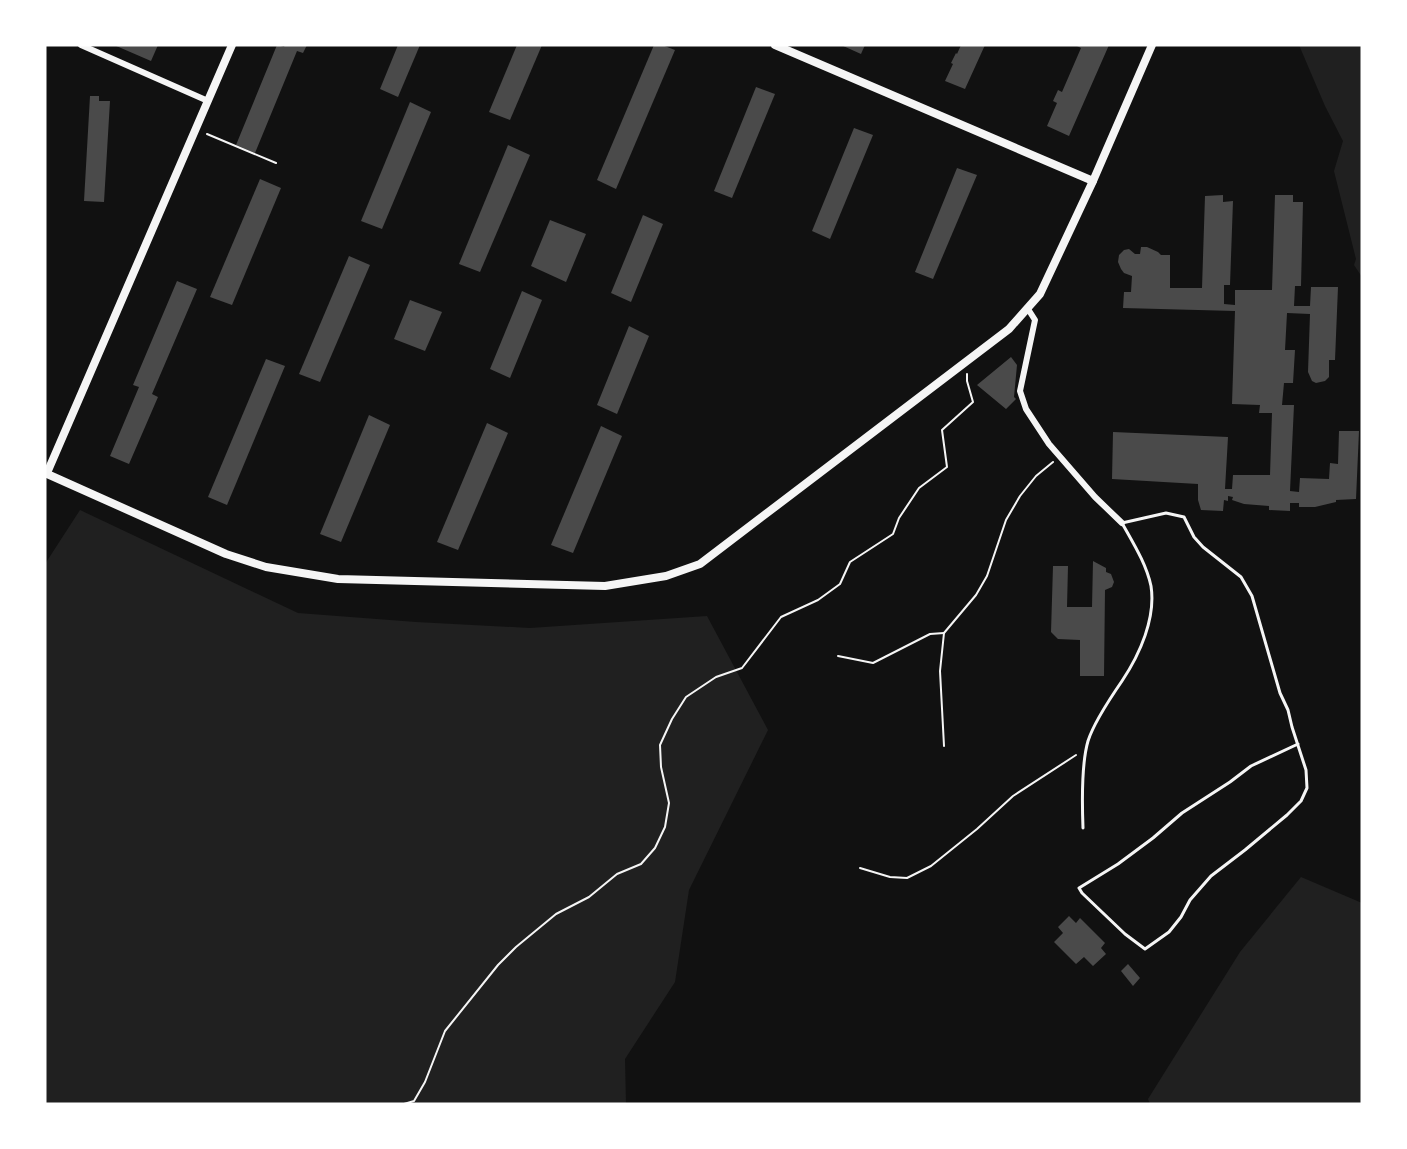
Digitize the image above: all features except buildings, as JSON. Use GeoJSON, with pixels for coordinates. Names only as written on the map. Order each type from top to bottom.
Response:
{"type":"FeatureCollection","features":[{"type":"Feature","properties":{"kind":"main road"},"geometry":{"type":"LineString","coordinates":[[232,45],[46,473],[226,554],[266,567],[338,579],[605,586],[666,576],[700,564],[1009,329],[1040,294],[1093,181],[1152,45]]}},
{"type":"Feature","properties":{"kind":"main road"},"geometry":{"type":"LineString","coordinates":[[775,45],[1093,181]]}},
{"type":"Feature","properties":{"kind":"street"},"geometry":{"type":"LineString","coordinates":[[81,45],[208,100]]}},
{"type":"Feature","properties":{"kind":"street"},"geometry":{"type":"LineString","coordinates":[[1028,309],[1035,321],[1020,391],[1026,409],[1049,444],[1095,497],[1122,523]]}},
{"type":"Feature","properties":{"kind":"lane"},"geometry":{"type":"LineString","coordinates":[[1083,828],[1084,764],[1088,740],[1142,644],[1152,610],[1151,585],[1140,553],[1122,523],[1166,513],[1184,517],[1194,537],[1203,547],[1241,577],[1252,596],[1280,693],[1288,710],[1306,770],[1307,788],[1301,801],[1245,850],[1210,876],[1168,932],[1145,949],[1125,934],[1082,893],[1079,888],[1118,864],[1182,813],[1251,766],[1298,744]]}},
{"type":"Feature","properties":{"kind":"path"},"geometry":{"type":"LineString","coordinates":[[196,129],[276,163]]}},
{"type":"Feature","properties":{"kind":"path"},"geometry":{"type":"LineString","coordinates":[[404,1104],[414,1101],[425,1082],[445,1031],[498,965],[556,914],[589,897],[616,874],[641,864],[655,848],[665,827],[669,802],[661,767],[660,745],[672,719],[686,697],[716,676],[742,668],[781,617],[818,600],[840,584],[850,562],[893,534],[899,518],[919,488],[947,467],[942,430],[973,402],[966,381],[968,360]]}},
{"type":"Feature","properties":{"kind":"path"},"geometry":{"type":"LineString","coordinates":[[944,746],[940,671],[944,633],[976,595],[987,576],[1006,519],[1020,496],[1036,476],[1060,457]]}},
{"type":"Feature","properties":{"kind":"path"},"geometry":{"type":"LineString","coordinates":[[838,656],[873,663],[930,634],[944,633]]}},
{"type":"Feature","properties":{"kind":"path"},"geometry":{"type":"LineString","coordinates":[[860,868],[890,877],[907,878],[931,867],[1013,796],[1087,748]]}},
{"type":"Feature","properties":{"kind":"shaded area"},"geometry":{"type":"Polygon","coordinates":[[[1299,45],[1362,45],[1362,277],[1354,265],[1356,259],[1334,171],[1343,141],[1299,45]]]}},
{"type":"Feature","properties":{"kind":"shaded area"},"geometry":{"type":"Polygon","coordinates":[[[80,510],[298,613],[530,628],[707,616],[768,730],[689,890],[675,982],[625,1059],[626,1104],[45,1104],[45,564],[80,510]]]}},
{"type":"Feature","properties":{"kind":"shaded area"},"geometry":{"type":"Polygon","coordinates":[[[1301,877],[1362,903],[1362,1102],[1358,1104],[1150,1104],[1148,1099],[1240,952],[1301,877]]]}}]}
